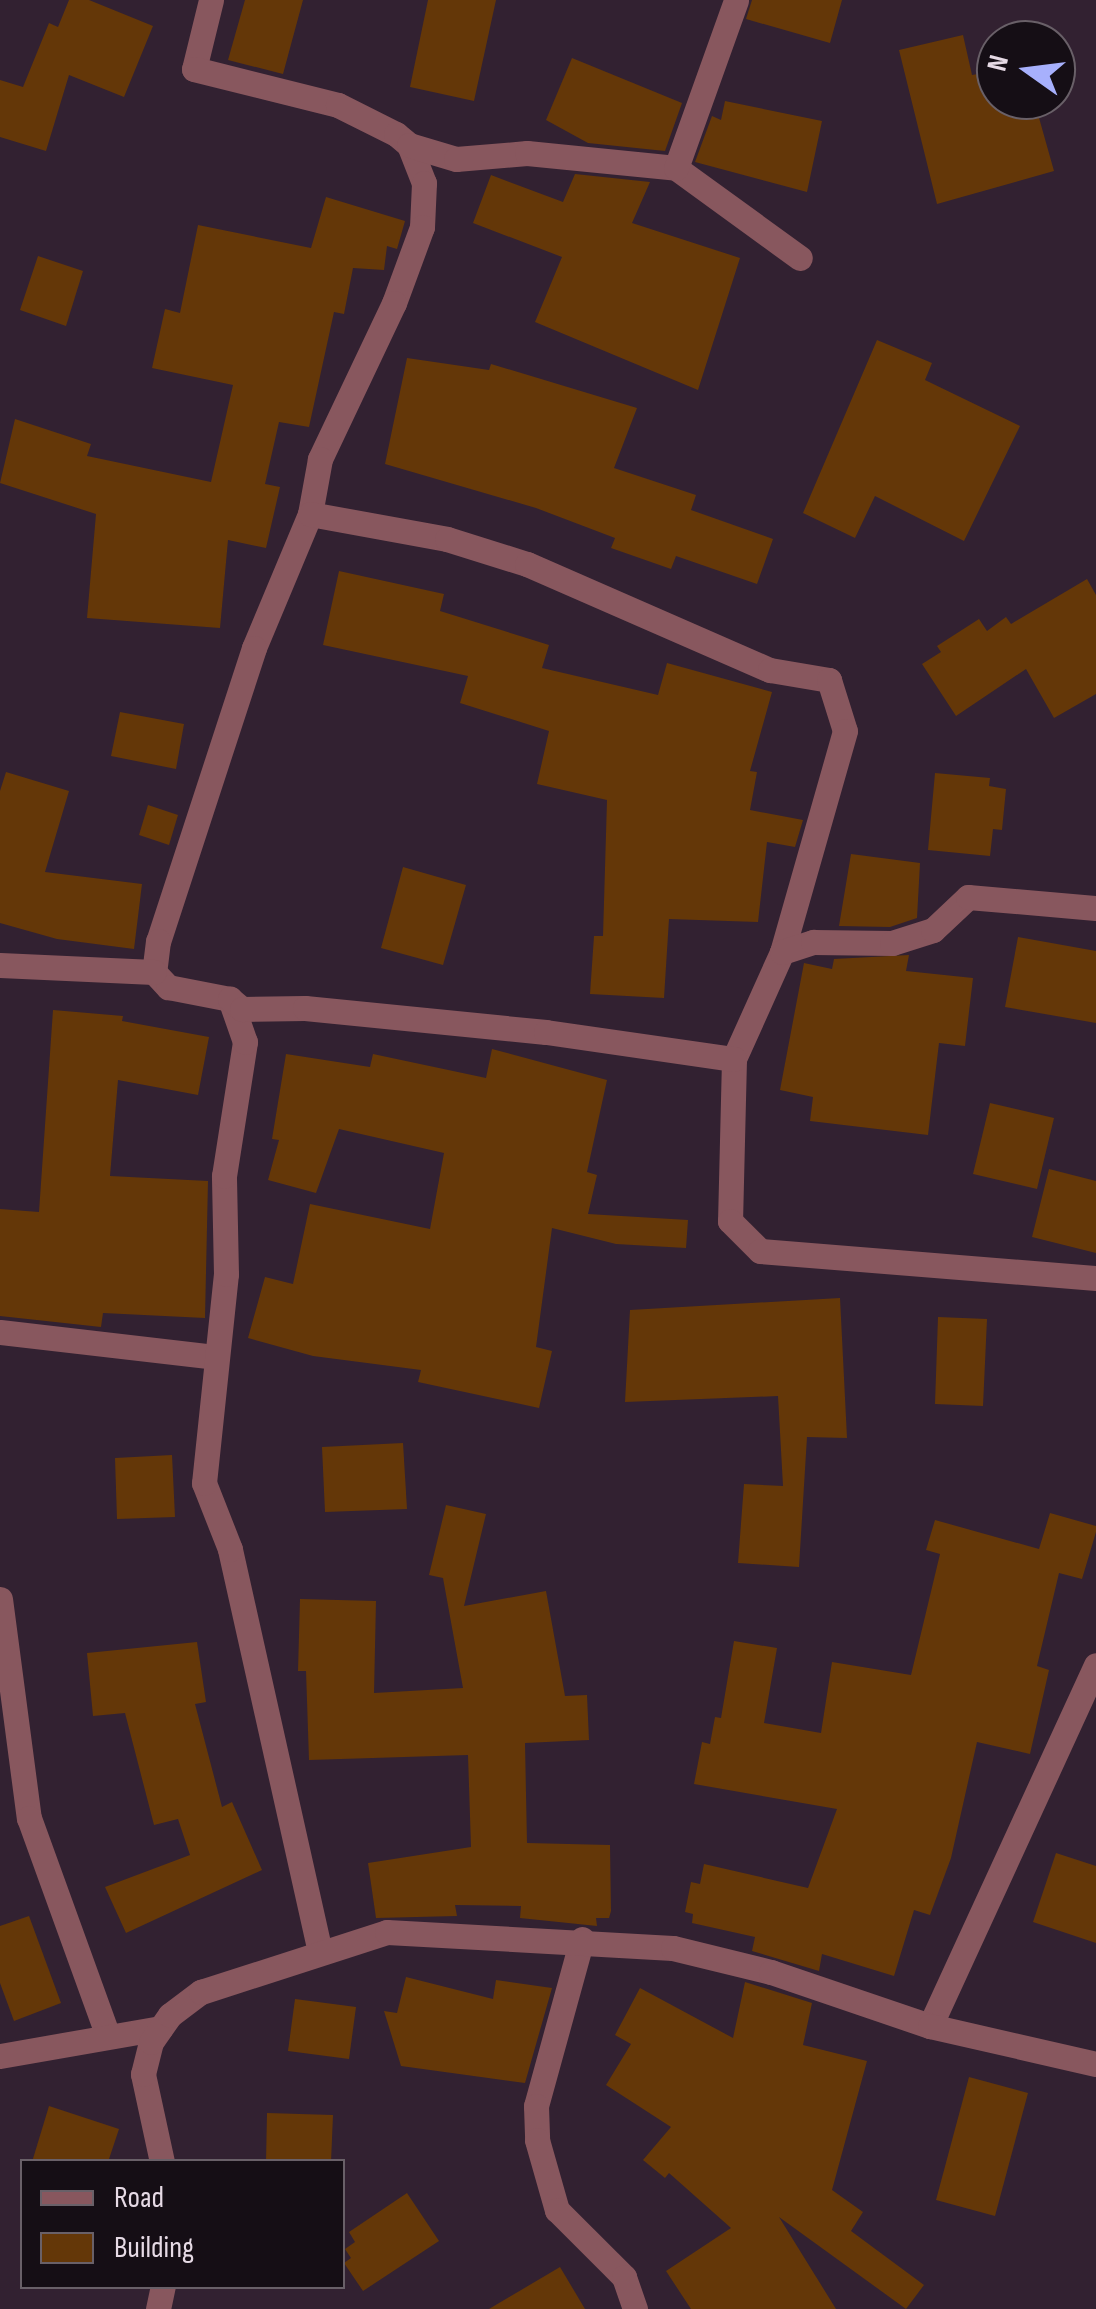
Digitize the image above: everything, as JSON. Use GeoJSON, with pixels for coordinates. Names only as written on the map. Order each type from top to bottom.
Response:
{"type":"FeatureCollection","features":[{"type":"Feature","properties":{"kind":"street"},"geometry":{"type":"LineString","coordinates":[[212,0],[194,69],[338,105],[409,144],[456,159],[527,153],[676,168],[800,258]]}},
{"type":"Feature","properties":{"kind":"street"},"geometry":{"type":"LineString","coordinates":[[676,168],[736,0]]}},
{"type":"Feature","properties":{"kind":"street"},"geometry":{"type":"LineString","coordinates":[[154,972],[158,941],[254,648],[310,514],[320,459],[394,303],[422,227],[424,184],[409,144]]}},
{"type":"Feature","properties":{"kind":"street"},"geometry":{"type":"LineString","coordinates":[[310,514],[446,539],[527,564],[770,670],[829,680],[844,731],[782,952],[734,1059],[726,1180],[730,1221],[746,1244],[804,1258],[1096,1278]]}},
{"type":"Feature","properties":{"kind":"street"},"geometry":{"type":"LineString","coordinates":[[782,952],[812,942],[892,942],[933,930],[968,897],[1096,908]]}},
{"type":"Feature","properties":{"kind":"street"},"geometry":{"type":"LineString","coordinates":[[0,965],[154,972],[168,987],[230,999],[242,1009],[305,1008],[546,1032],[734,1059]]}},
{"type":"Feature","properties":{"kind":"street"},"geometry":{"type":"LineString","coordinates":[[230,999],[245,1042],[224,1176],[226,1274],[204,1483],[230,1549],[320,1952]]}},
{"type":"Feature","properties":{"kind":"street"},"geometry":{"type":"LineString","coordinates":[[0,1332],[216,1357]]}},
{"type":"Feature","properties":{"kind":"street"},"geometry":{"type":"LineString","coordinates":[[0,1599],[29,1818],[107,2034]]}},
{"type":"Feature","properties":{"kind":"street"},"geometry":{"type":"LineString","coordinates":[[930,2026],[1096,1665]]}},
{"type":"Feature","properties":{"kind":"street"},"geometry":{"type":"LineString","coordinates":[[161,2159],[143,2074],[161,2028],[202,1992],[387,1932],[582,1940],[706,1956],[930,2026],[1096,2064]]}},
{"type":"Feature","properties":{"kind":"street"},"geometry":{"type":"LineString","coordinates":[[582,1940],[536,2106],[537,2140],[557,2210],[624,2277],[636,2309]]}},
{"type":"Feature","properties":{"kind":"street"},"geometry":{"type":"LineString","coordinates":[[0,2056],[107,2034],[161,2028]]}},
{"type":"Feature","properties":{"kind":"building"},"geometry":{"type":"Polygon","coordinates":[[[69,0],[89,0],[153,26],[124,97],[69,75],[46,151],[0,137],[0,80],[23,87],[49,23],[58,27],[69,0]]]}},
{"type":"Feature","properties":{"kind":"building"},"geometry":{"type":"Polygon","coordinates":[[[245,0],[303,0],[283,74],[228,60],[245,0]]]}},
{"type":"Feature","properties":{"kind":"building"},"geometry":{"type":"Polygon","coordinates":[[[428,0],[496,0],[474,101],[410,87],[428,0]]]}},
{"type":"Feature","properties":{"kind":"building"},"geometry":{"type":"Polygon","coordinates":[[[752,0],[842,0],[830,43],[746,19],[752,0]]]}},
{"type":"Feature","properties":{"kind":"building"},"geometry":{"type":"Polygon","coordinates":[[[963,35],[972,75],[976,74],[976,120],[1040,120],[1054,171],[937,204],[899,50],[963,35]]]}},
{"type":"Feature","properties":{"kind":"building"},"geometry":{"type":"Polygon","coordinates":[[[572,58],[682,103],[665,151],[588,143],[546,120],[572,58]]]}},
{"type":"Feature","properties":{"kind":"building"},"geometry":{"type":"Polygon","coordinates":[[[725,101],[822,121],[807,192],[695,162],[712,116],[721,120],[725,101]]]}},
{"type":"Feature","properties":{"kind":"building"},"geometry":{"type":"Polygon","coordinates":[[[575,174],[650,182],[632,223],[740,258],[698,390],[535,322],[562,257],[473,223],[491,175],[563,202],[575,174]]]}},
{"type":"Feature","properties":{"kind":"building"},"geometry":{"type":"Polygon","coordinates":[[[326,197],[405,221],[397,249],[387,246],[384,270],[353,268],[344,314],[334,312],[309,427],[279,422],[265,484],[280,487],[266,548],[228,540],[220,628],[87,618],[96,514],[0,483],[15,419],[91,444],[87,456],[211,482],[233,385],[152,368],[165,309],[180,313],[198,225],[311,248],[326,197]]]}},
{"type":"Feature","properties":{"kind":"building"},"geometry":{"type":"Polygon","coordinates":[[[38,256],[83,271],[66,326],[20,310],[38,256]]]}},
{"type":"Feature","properties":{"kind":"building"},"geometry":{"type":"Polygon","coordinates":[[[877,340],[932,363],[925,380],[1020,426],[964,541],[875,496],[855,538],[803,513],[877,340]]]}},
{"type":"Feature","properties":{"kind":"building"},"geometry":{"type":"Polygon","coordinates":[[[407,358],[489,370],[491,364],[637,408],[614,468],[696,495],[691,510],[773,539],[757,584],[676,556],[671,569],[611,548],[615,538],[536,508],[385,464],[407,358]]]}},
{"type":"Feature","properties":{"kind":"building"},"geometry":{"type":"Polygon","coordinates":[[[339,571],[444,594],[440,611],[549,645],[542,668],[658,695],[667,663],[772,692],[750,771],[757,772],[750,810],[803,820],[795,847],[767,842],[758,922],[669,919],[664,998],[590,994],[594,936],[603,936],[607,800],[537,784],[549,731],[460,703],[468,676],[323,645],[339,571]]]}},
{"type":"Feature","properties":{"kind":"building"},"geometry":{"type":"Polygon","coordinates":[[[1087,579],[1096,595],[1096,694],[1054,718],[1026,669],[956,716],[922,664],[941,652],[937,646],[979,619],[987,631],[1006,617],[1011,624],[1087,579]]]}},
{"type":"Feature","properties":{"kind":"building"},"geometry":{"type":"Polygon","coordinates":[[[120,712],[184,724],[176,769],[111,756],[120,712]]]}},
{"type":"Feature","properties":{"kind":"building"},"geometry":{"type":"Polygon","coordinates":[[[6,772],[69,791],[45,872],[142,884],[134,949],[57,939],[0,923],[0,791],[6,772]]]}},
{"type":"Feature","properties":{"kind":"building"},"geometry":{"type":"Polygon","coordinates":[[[935,773],[990,778],[989,786],[1006,789],[1002,830],[993,829],[990,856],[928,850],[935,773]]]}},
{"type":"Feature","properties":{"kind":"building"},"geometry":{"type":"Polygon","coordinates":[[[148,805],[178,815],[169,845],[139,835],[148,805]]]}},
{"type":"Feature","properties":{"kind":"building"},"geometry":{"type":"Polygon","coordinates":[[[851,854],[920,863],[917,918],[890,927],[839,926],[851,854]]]}},
{"type":"Feature","properties":{"kind":"building"},"geometry":{"type":"Polygon","coordinates":[[[403,867],[466,885],[443,965],[381,948],[403,867]]]}},
{"type":"Feature","properties":{"kind":"building"},"geometry":{"type":"Polygon","coordinates":[[[1018,937],[1096,951],[1096,1023],[1005,1007],[1018,937]]]}},
{"type":"Feature","properties":{"kind":"building"},"geometry":{"type":"Polygon","coordinates":[[[909,955],[906,971],[973,978],[965,1046],[939,1043],[928,1135],[810,1121],[813,1097],[780,1090],[804,963],[832,969],[834,959],[909,955]]]}},
{"type":"Feature","properties":{"kind":"building"},"geometry":{"type":"Polygon","coordinates":[[[53,1010],[123,1016],[122,1021],[209,1037],[198,1095],[118,1080],[110,1176],[208,1181],[205,1318],[103,1313],[101,1327],[0,1316],[0,1209],[39,1212],[53,1010]]]}},
{"type":"Feature","properties":{"kind":"building"},"geometry":{"type":"Polygon","coordinates":[[[492,1049],[607,1080],[587,1172],[597,1175],[588,1214],[688,1220],[686,1248],[616,1244],[552,1228],[536,1347],[552,1351],[539,1408],[418,1382],[421,1370],[313,1356],[248,1338],[265,1277],[293,1284],[310,1204],[430,1229],[444,1153],[339,1129],[316,1193],[268,1180],[279,1140],[272,1139],[286,1054],[370,1067],[373,1054],[486,1078],[492,1049]]]}},
{"type":"Feature","properties":{"kind":"building"},"geometry":{"type":"Polygon","coordinates":[[[990,1103],[1054,1118],[1037,1189],[973,1174],[990,1103]]]}},
{"type":"Feature","properties":{"kind":"building"},"geometry":{"type":"Polygon","coordinates":[[[1049,1169],[1096,1181],[1096,1253],[1032,1237],[1049,1169]]]}},
{"type":"Feature","properties":{"kind":"building"},"geometry":{"type":"Polygon","coordinates":[[[840,1298],[847,1438],[807,1437],[799,1567],[738,1563],[744,1484],[783,1486],[778,1396],[625,1402],[630,1310],[840,1298]]]}},
{"type":"Feature","properties":{"kind":"building"},"geometry":{"type":"Polygon","coordinates":[[[938,1317],[987,1319],[983,1406],[935,1404],[938,1317]]]}},
{"type":"Feature","properties":{"kind":"building"},"geometry":{"type":"Polygon","coordinates":[[[403,1443],[407,1509],[325,1512],[322,1447],[403,1443]]]}},
{"type":"Feature","properties":{"kind":"building"},"geometry":{"type":"Polygon","coordinates":[[[172,1455],[175,1517],[117,1519],[115,1458],[172,1455]]]}},
{"type":"Feature","properties":{"kind":"building"},"geometry":{"type":"Polygon","coordinates":[[[446,1505],[486,1514],[464,1606],[546,1591],[565,1696],[587,1695],[589,1740],[525,1743],[527,1843],[610,1845],[611,1911],[609,1918],[596,1918],[597,1926],[520,1918],[521,1906],[455,1905],[457,1916],[376,1918],[368,1863],[471,1847],[468,1755],[309,1760],[306,1671],[298,1671],[300,1599],[376,1601],[374,1693],[463,1688],[443,1578],[429,1575],[446,1505]]]}},
{"type":"Feature","properties":{"kind":"building"},"geometry":{"type":"Polygon","coordinates":[[[1050,1513],[1096,1526],[1096,1532],[1082,1579],[1059,1573],[1037,1666],[1049,1670],[1030,1754],[977,1742],[951,1858],[930,1915],[914,1910],[894,1976],[822,1954],[819,1971],[752,1951],[755,1937],[692,1923],[693,1914],[685,1912],[691,1882],[700,1884],[704,1864],[808,1888],[837,1809],[694,1784],[702,1742],[710,1744],[715,1717],[721,1718],[734,1641],[777,1648],[764,1723],[821,1733],[832,1662],[911,1675],[940,1554],[926,1550],[935,1520],[1039,1549],[1050,1513]]]}},
{"type":"Feature","properties":{"kind":"building"},"geometry":{"type":"Polygon","coordinates":[[[197,1642],[206,1702],[195,1704],[222,1807],[232,1802],[262,1870],[126,1933],[105,1887],[190,1855],[178,1819],[154,1825],[125,1713],[93,1716],[87,1653],[197,1642]]]}},
{"type":"Feature","properties":{"kind":"building"},"geometry":{"type":"Polygon","coordinates":[[[1056,1853],[1096,1866],[1096,1943],[1033,1922],[1056,1853]]]}},
{"type":"Feature","properties":{"kind":"building"},"geometry":{"type":"Polygon","coordinates":[[[29,1916],[61,2003],[14,2021],[0,1983],[0,1926],[29,1916]]]}},
{"type":"Feature","properties":{"kind":"building"},"geometry":{"type":"Polygon","coordinates":[[[406,1977],[493,1999],[496,1980],[552,1988],[525,2083],[401,2066],[384,2011],[397,2013],[406,1977]]]}},
{"type":"Feature","properties":{"kind":"building"},"geometry":{"type":"Polygon","coordinates":[[[745,1982],[812,2003],[803,2045],[867,2061],[832,2190],[863,2212],[851,2231],[924,2285],[906,2309],[779,2217],[836,2309],[691,2309],[666,2271],[731,2228],[669,2173],[665,2178],[643,2160],[671,2127],[606,2085],[631,2044],[615,2035],[640,1988],[733,2038],[745,1982]]]}},
{"type":"Feature","properties":{"kind":"building"},"geometry":{"type":"Polygon","coordinates":[[[295,1999],[356,2007],[349,2059],[288,2051],[295,1999]]]}},
{"type":"Feature","properties":{"kind":"building"},"geometry":{"type":"Polygon","coordinates":[[[969,2077],[1028,2093],[995,2216],[936,2200],[969,2077]]]}},
{"type":"Feature","properties":{"kind":"building"},"geometry":{"type":"Polygon","coordinates":[[[49,2106],[119,2129],[109,2159],[33,2159],[49,2106]]]}},
{"type":"Feature","properties":{"kind":"building"},"geometry":{"type":"Polygon","coordinates":[[[267,2113],[333,2115],[331,2159],[266,2159],[267,2113]]]}},
{"type":"Feature","properties":{"kind":"building"},"geometry":{"type":"Polygon","coordinates":[[[407,2193],[439,2241],[363,2291],[345,2264],[351,2258],[345,2249],[355,2242],[349,2232],[407,2193]]]}},
{"type":"Feature","properties":{"kind":"building"},"geometry":{"type":"Polygon","coordinates":[[[560,2267],[585,2309],[489,2309],[560,2267]]]}}]}
